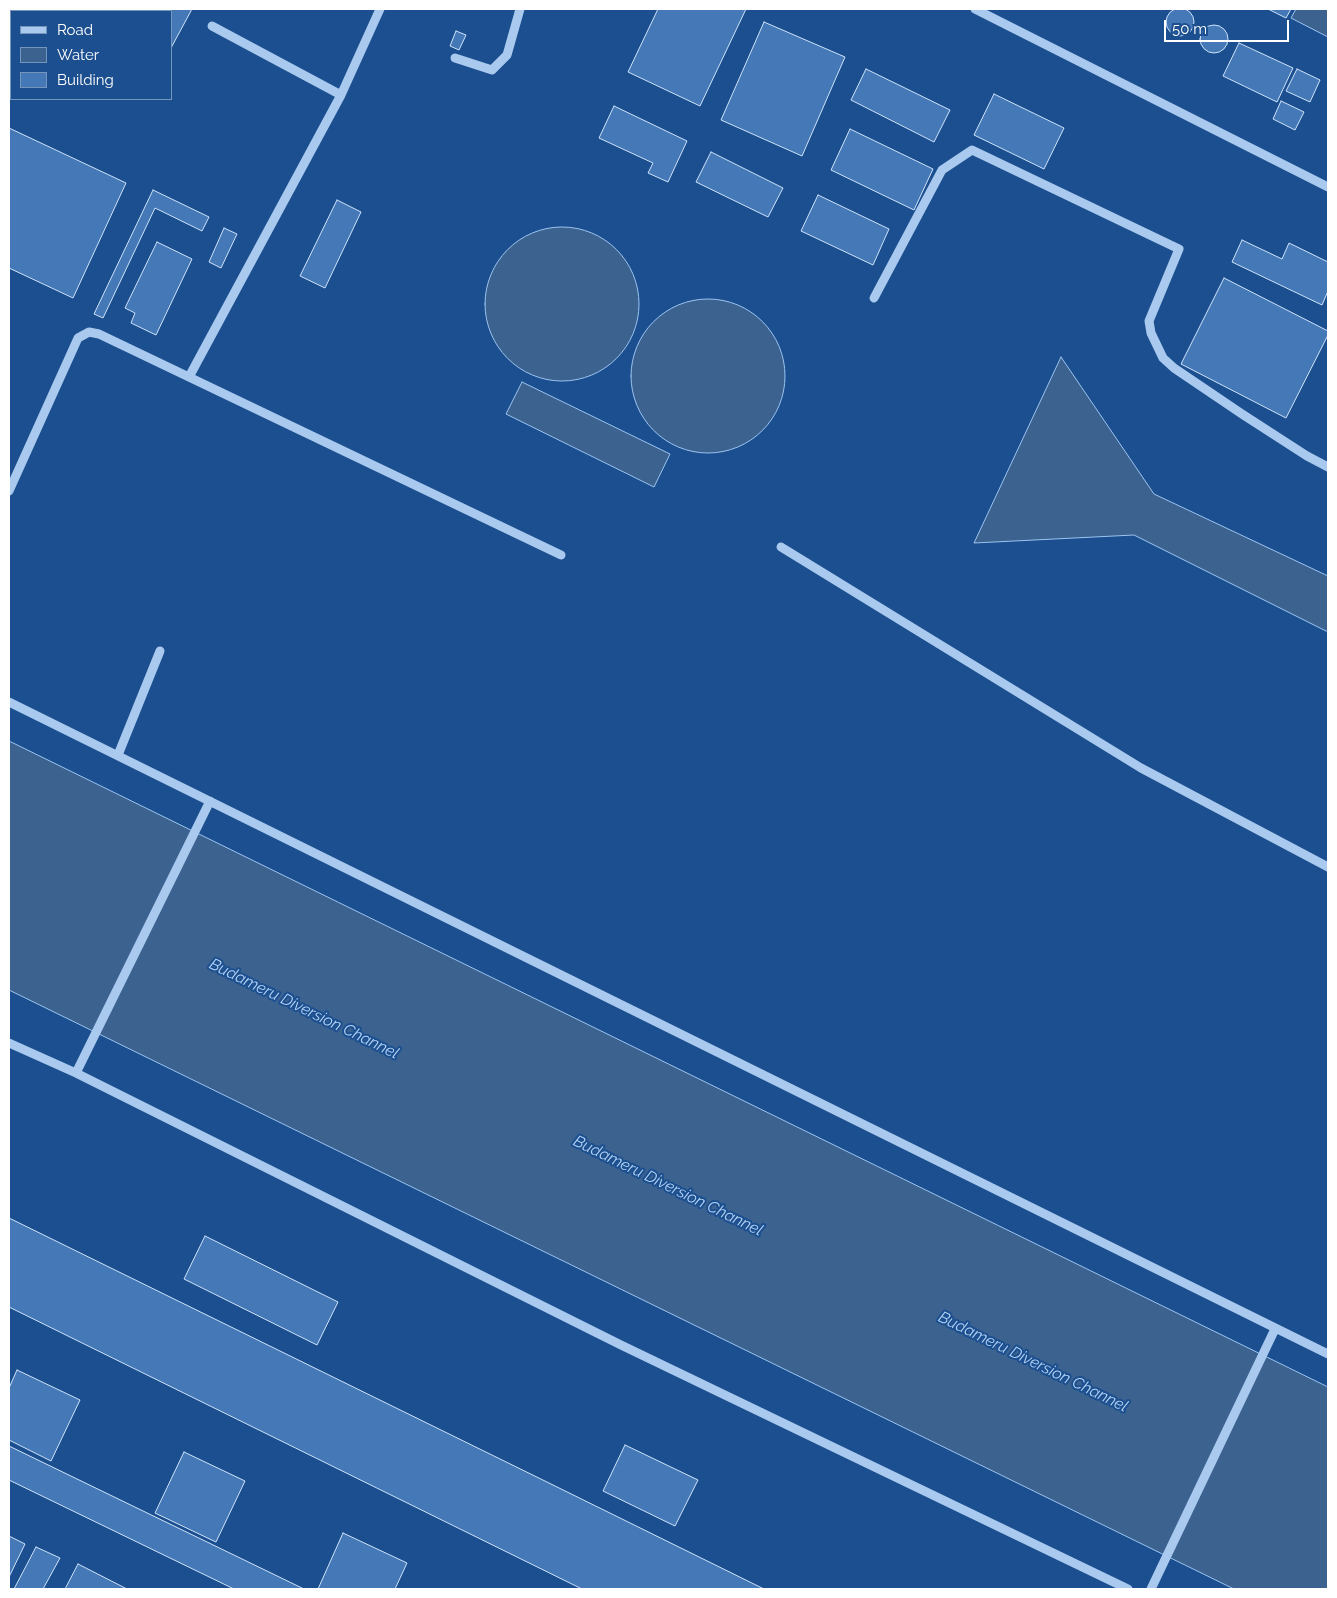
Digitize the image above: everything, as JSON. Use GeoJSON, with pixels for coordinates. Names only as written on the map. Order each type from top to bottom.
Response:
{"type":"FeatureCollection","features":[{"type":"Feature","properties":{"kind":"lane"},"geometry":{"type":"LineString","coordinates":[[189,377],[341,95],[380,9]]}},
{"type":"Feature","properties":{"kind":"lane"},"geometry":{"type":"LineString","coordinates":[[455,58],[492,70],[507,55],[520,9]]}},
{"type":"Feature","properties":{"kind":"lane"},"geometry":{"type":"LineString","coordinates":[[975,9],[1328,187]]}},
{"type":"Feature","properties":{"kind":"lane"},"geometry":{"type":"LineString","coordinates":[[212,26],[341,95]]}},
{"type":"Feature","properties":{"kind":"lane"},"geometry":{"type":"LineString","coordinates":[[874,298],[942,170],[972,150],[1179,249],[1149,321],[1151,333],[1163,358],[1174,368],[1242,414],[1307,456],[1328,467]]}},
{"type":"Feature","properties":{"kind":"lane"},"geometry":{"type":"LineString","coordinates":[[9,491],[78,338],[89,332],[99,334],[561,555]]}},
{"type":"Feature","properties":{"kind":"lane"},"geometry":{"type":"LineString","coordinates":[[780,547],[1141,768],[1328,867]]}},
{"type":"Feature","properties":{"kind":"lane"},"geometry":{"type":"LineString","coordinates":[[118,755],[160,651]]}},
{"type":"Feature","properties":{"kind":"lane"},"geometry":{"type":"LineString","coordinates":[[9,702],[1328,1354]]}},
{"type":"Feature","properties":{"kind":"lane"},"geometry":{"type":"LineString","coordinates":[[76,1073],[210,801]]}},
{"type":"Feature","properties":{"kind":"lane"},"geometry":{"type":"LineString","coordinates":[[9,1043],[76,1073],[612,1341],[1128,1589]]}},
{"type":"Feature","properties":{"kind":"lane"},"geometry":{"type":"LineString","coordinates":[[1150,1589],[1275,1329]]}},
{"type":"Feature","properties":{"kind":"water"},"geometry":{"type":"Polygon","coordinates":[[[1296,9],[1328,9],[1328,37],[1291,18],[1296,9]]]}},
{"type":"Feature","properties":{"kind":"water"},"geometry":{"type":"Polygon","coordinates":[[[562,227],[577,228],[592,233],[617,249],[633,274],[638,289],[638,319],[633,334],[617,359],[592,375],[577,380],[562,381],[547,380],[532,375],[507,359],[491,334],[486,319],[485,304],[486,289],[491,274],[507,249],[532,233],[547,228],[562,227]]]}},
{"type":"Feature","properties":{"kind":"water"},"geometry":{"type":"Polygon","coordinates":[[[708,299],[723,300],[738,305],[763,321],[779,346],[784,361],[784,391],[779,406],[763,431],[738,447],[723,452],[708,453],[693,452],[678,447],[653,431],[637,406],[632,391],[631,376],[632,361],[637,346],[653,321],[678,305],[693,300],[708,299]]]}},
{"type":"Feature","properties":{"kind":"water"},"geometry":{"type":"Polygon","coordinates":[[[1061,357],[1154,494],[1328,576],[1328,632],[1134,535],[974,543],[1061,357]]]}},
{"type":"Feature","properties":{"kind":"water"},"geometry":{"type":"Polygon","coordinates":[[[522,382],[670,454],[654,487],[506,414],[522,382]]]}},
{"type":"Feature","properties":{"kind":"water","name":"Budameru Diversion Channel"},"geometry":{"type":"Polygon","coordinates":[[[9,741],[1328,1387],[1328,1589],[1234,1589],[9,990],[9,741]]]}},
{"type":"Feature","properties":{"kind":"building"},"geometry":{"type":"Polygon","coordinates":[[[1180,8],[1190,12],[1194,22],[1190,32],[1180,36],[1170,32],[1166,22],[1170,12],[1180,8]]]}},
{"type":"Feature","properties":{"kind":"building"},"geometry":{"type":"Polygon","coordinates":[[[192,9],[172,46],[172,10],[150,10],[192,9]]]}},
{"type":"Feature","properties":{"kind":"building"},"geometry":{"type":"Polygon","coordinates":[[[658,9],[746,9],[700,106],[628,72],[658,9]]]}},
{"type":"Feature","properties":{"kind":"building"},"geometry":{"type":"Polygon","coordinates":[[[1268,9],[1291,9],[1286,18],[1268,9]]]}},
{"type":"Feature","properties":{"kind":"building"},"geometry":{"type":"Polygon","coordinates":[[[764,22],[845,57],[802,156],[721,120],[764,22]]]}},
{"type":"Feature","properties":{"kind":"building"},"geometry":{"type":"Polygon","coordinates":[[[1214,25],[1224,29],[1228,39],[1224,49],[1214,53],[1204,49],[1200,39],[1204,29],[1214,25]]]}},
{"type":"Feature","properties":{"kind":"building"},"geometry":{"type":"Polygon","coordinates":[[[456,31],[466,35],[459,50],[450,46],[456,31]]]}},
{"type":"Feature","properties":{"kind":"building"},"geometry":{"type":"Polygon","coordinates":[[[1239,43],[1293,68],[1277,102],[1223,76],[1239,43]]]}},
{"type":"Feature","properties":{"kind":"building"},"geometry":{"type":"Polygon","coordinates":[[[866,69],[950,110],[934,142],[851,100],[866,69]]]}},
{"type":"Feature","properties":{"kind":"building"},"geometry":{"type":"Polygon","coordinates":[[[1297,69],[1320,80],[1310,102],[1286,91],[1297,69]]]}},
{"type":"Feature","properties":{"kind":"building"},"geometry":{"type":"Polygon","coordinates":[[[994,94],[1064,128],[1044,169],[974,135],[994,94]]]}},
{"type":"Feature","properties":{"kind":"building"},"geometry":{"type":"Polygon","coordinates":[[[1281,101],[1304,112],[1295,130],[1273,119],[1281,101]]]}},
{"type":"Feature","properties":{"kind":"building"},"geometry":{"type":"Polygon","coordinates":[[[614,106],[687,141],[668,182],[648,173],[653,163],[599,138],[614,106]]]}},
{"type":"Feature","properties":{"kind":"building"},"geometry":{"type":"Polygon","coordinates":[[[9,128],[126,183],[73,298],[9,268],[9,128]]]}},
{"type":"Feature","properties":{"kind":"building"},"geometry":{"type":"Polygon","coordinates":[[[850,129],[933,169],[914,210],[831,170],[850,129]]]}},
{"type":"Feature","properties":{"kind":"building"},"geometry":{"type":"Polygon","coordinates":[[[711,152],[783,188],[768,217],[696,182],[711,152]]]}},
{"type":"Feature","properties":{"kind":"building"},"geometry":{"type":"Polygon","coordinates":[[[153,190],[209,217],[202,231],[155,208],[103,318],[94,314],[153,190]]]}},
{"type":"Feature","properties":{"kind":"building"},"geometry":{"type":"Polygon","coordinates":[[[818,195],[889,229],[873,265],[801,231],[818,195]]]}},
{"type":"Feature","properties":{"kind":"building"},"geometry":{"type":"Polygon","coordinates":[[[337,200],[361,212],[325,288],[300,276],[337,200]]]}},
{"type":"Feature","properties":{"kind":"building"},"geometry":{"type":"Polygon","coordinates":[[[224,228],[237,234],[221,268],[209,262],[224,228]]]}},
{"type":"Feature","properties":{"kind":"building"},"geometry":{"type":"Polygon","coordinates":[[[1242,240],[1282,259],[1289,243],[1328,262],[1328,291],[1322,305],[1232,262],[1242,240]]]}},
{"type":"Feature","properties":{"kind":"building"},"geometry":{"type":"Polygon","coordinates":[[[157,242],[192,259],[156,335],[131,323],[135,313],[125,308],[157,242]]]}},
{"type":"Feature","properties":{"kind":"building"},"geometry":{"type":"Polygon","coordinates":[[[1224,278],[1328,331],[1328,335],[1286,418],[1181,364],[1224,278]]]}},
{"type":"Feature","properties":{"kind":"building"},"geometry":{"type":"Polygon","coordinates":[[[9,1218],[764,1589],[582,1589],[9,1307],[9,1218]]]}},
{"type":"Feature","properties":{"kind":"building"},"geometry":{"type":"Polygon","coordinates":[[[205,1236],[338,1302],[317,1345],[184,1279],[205,1236]]]}},
{"type":"Feature","properties":{"kind":"building"},"geometry":{"type":"Polygon","coordinates":[[[17,1370],[80,1400],[51,1461],[9,1440],[9,1388],[17,1370]]]}},
{"type":"Feature","properties":{"kind":"building"},"geometry":{"type":"Polygon","coordinates":[[[625,1445],[698,1480],[675,1526],[603,1491],[625,1445]]]}},
{"type":"Feature","properties":{"kind":"building"},"geometry":{"type":"Polygon","coordinates":[[[9,1446],[304,1589],[234,1589],[9,1480],[9,1446]]]}},
{"type":"Feature","properties":{"kind":"building"},"geometry":{"type":"Polygon","coordinates":[[[184,1452],[245,1481],[216,1542],[155,1513],[184,1452]]]}},
{"type":"Feature","properties":{"kind":"building"},"geometry":{"type":"Polygon","coordinates":[[[343,1533],[407,1563],[395,1589],[318,1589],[343,1533]]]}},
{"type":"Feature","properties":{"kind":"building"},"geometry":{"type":"Polygon","coordinates":[[[9,1536],[25,1544],[9,1577],[9,1536]]]}},
{"type":"Feature","properties":{"kind":"building"},"geometry":{"type":"Polygon","coordinates":[[[36,1547],[60,1558],[43,1589],[14,1589],[36,1547]]]}},
{"type":"Feature","properties":{"kind":"building"},"geometry":{"type":"Polygon","coordinates":[[[78,1564],[127,1589],[65,1589],[78,1564]]]}}]}
